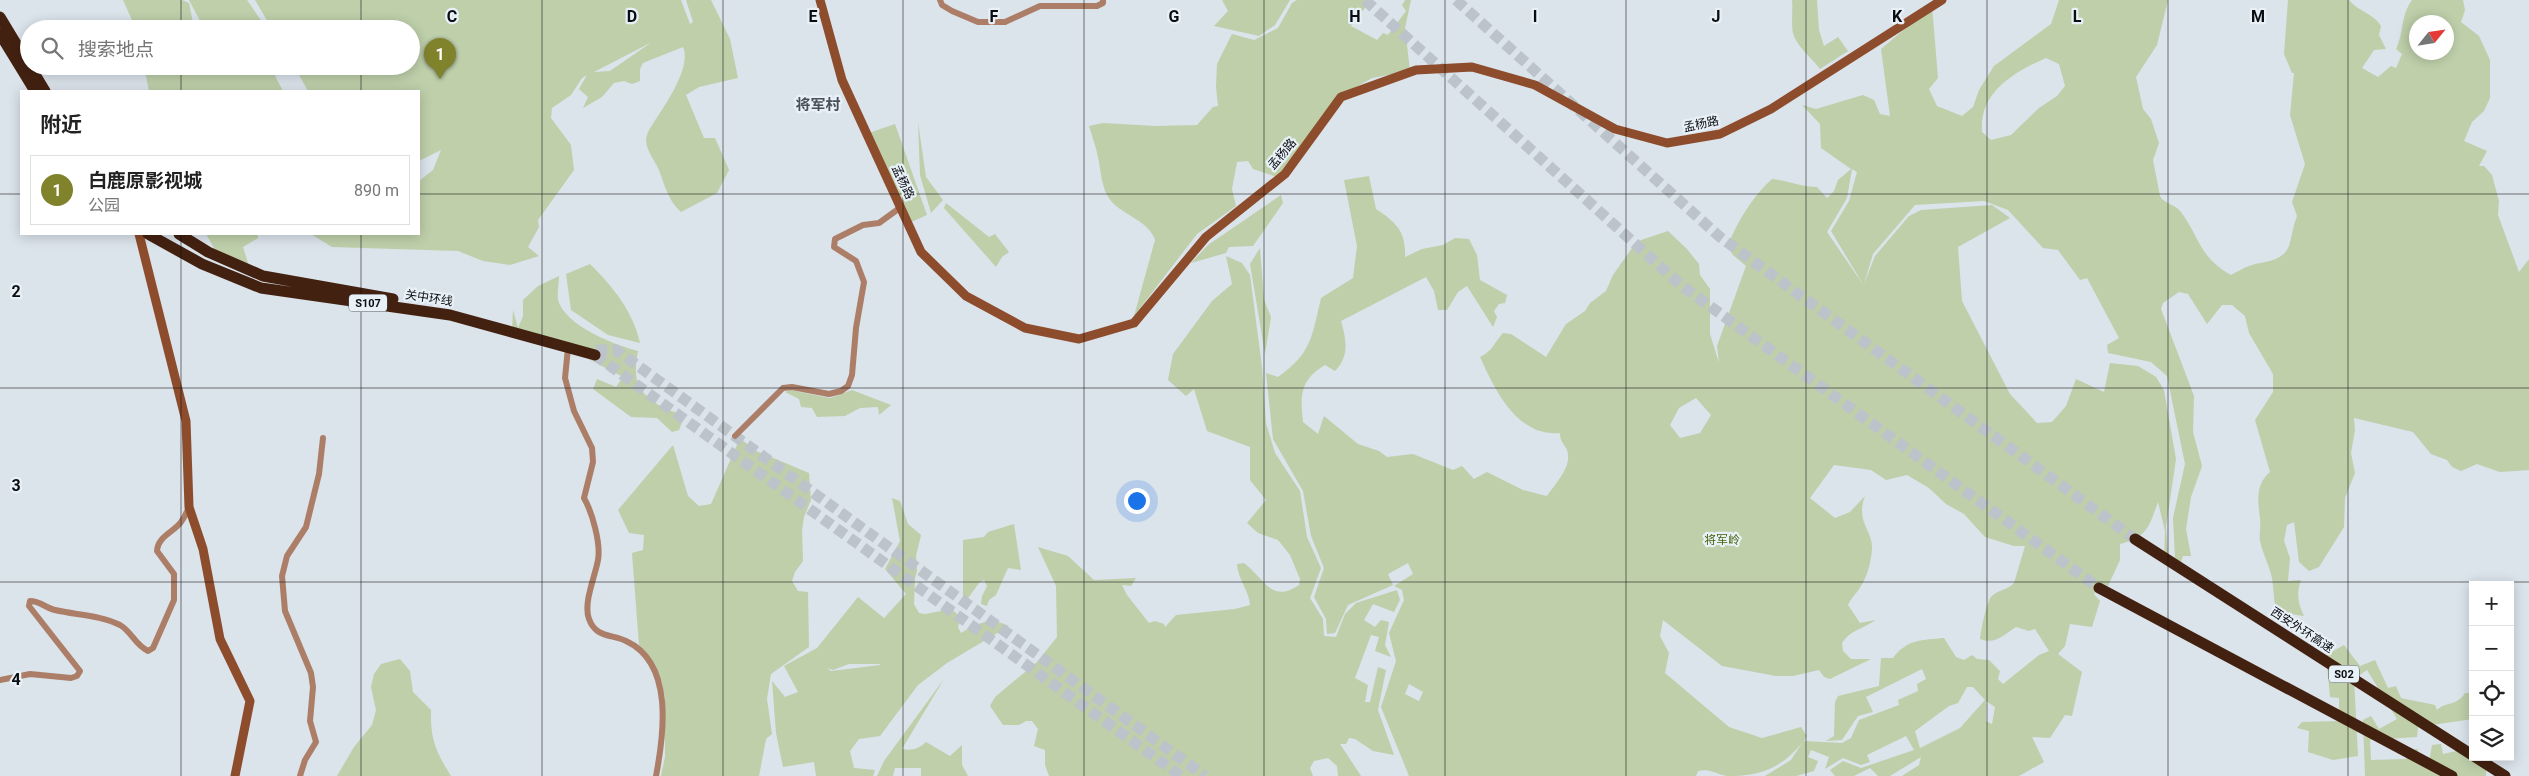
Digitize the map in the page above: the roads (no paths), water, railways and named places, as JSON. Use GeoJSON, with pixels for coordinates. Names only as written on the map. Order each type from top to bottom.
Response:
{"type":"FeatureCollection","features":[{"type":"Feature","properties":{"kind":"highway"},"geometry":{"type":"LineString","coordinates":[[0,17],[20,50]]}},
{"type":"Feature","properties":{"kind":"highway"},"geometry":{"type":"LineString","coordinates":[[0,34],[20,67]]}},
{"type":"Feature","properties":{"kind":"highway"},"geometry":{"type":"LineString","coordinates":[[25,75],[34,90]]}},
{"type":"Feature","properties":{"kind":"highway"},"geometry":{"type":"LineString","coordinates":[[35,75],[44,90]]}},
{"type":"Feature","properties":{"kind":"highway","name":"关中环线"},"geometry":{"type":"LineString","coordinates":[[150,235],[202,264],[261,288],[450,315],[568,348],[595,353],[451,310],[263,276],[208,252],[181,235]]}},
{"type":"Feature","properties":{"kind":"highway","name":"西安外环高速"},"geometry":{"type":"LineString","coordinates":[[2135,538],[2505,776]]}},
{"type":"Feature","properties":{"kind":"highway"},"geometry":{"type":"LineString","coordinates":[[2099,588],[2452,776]]}},
{"type":"Feature","properties":{"kind":"main road","name":"孟杨路"},"geometry":{"type":"LineString","coordinates":[[820,0],[842,80],[921,252],[966,296],[1025,328],[1078,339],[1134,323],[1206,236],[1285,174],[1341,97],[1416,70],[1472,67],[1535,85],[1615,129],[1667,143],[1720,134],[1770,109],[1942,0]]}},
{"type":"Feature","properties":{"kind":"main road"},"geometry":{"type":"LineString","coordinates":[[140,235],[186,421],[189,507],[203,549],[220,639],[250,701],[235,776]]}},
{"type":"Feature","properties":{"kind":"street"},"geometry":{"type":"LineString","coordinates":[[940,0],[942,5],[952,11],[978,22],[1005,22],[1040,6],[1097,6],[1103,3],[1103,0]]}},
{"type":"Feature","properties":{"kind":"street"},"geometry":{"type":"LineString","coordinates":[[735,436],[783,388],[792,387],[829,394],[841,392],[848,386],[852,375],[856,328],[864,282],[856,261],[834,247],[835,239],[863,226],[879,224],[901,207]]}},
{"type":"Feature","properties":{"kind":"street"},"geometry":{"type":"LineString","coordinates":[[568,348],[565,378],[574,411],[592,448],[593,462],[584,498],[592,511],[598,557],[588,605],[588,618],[594,629],[601,634],[625,640],[638,648],[654,671],[661,688],[662,721],[656,776]]}},
{"type":"Feature","properties":{"kind":"street"},"geometry":{"type":"LineString","coordinates":[[300,776],[305,760],[316,742],[310,721],[313,687],[311,673],[302,650],[289,627],[285,612],[282,576],[287,556],[306,527],[319,474],[323,438]]}},
{"type":"Feature","properties":{"kind":"street"},"geometry":{"type":"LineString","coordinates":[[0,680],[30,674],[71,678],[77,676],[80,671],[30,606],[30,601],[36,601],[53,610],[83,614],[120,625],[127,630],[140,647],[148,650],[153,648],[174,600],[174,574],[157,550],[157,546],[163,537],[180,524],[189,507]]}},
{"type":"Feature","properties":{"kind":"tunnel"},"geometry":{"type":"LineString","coordinates":[[1365,0],[1682,286],[2099,588]]}},
{"type":"Feature","properties":{"kind":"tunnel"},"geometry":{"type":"LineString","coordinates":[[1456,0],[1720,237],[2135,539]]}},
{"type":"Feature","properties":{"kind":"tunnel"},"geometry":{"type":"LineString","coordinates":[[596,350],[616,350],[1205,776]]}},
{"type":"Feature","properties":{"kind":"tunnel"},"geometry":{"type":"LineString","coordinates":[[595,355],[1181,776]]}},
{"type":"Feature","properties":{"kind":"place","name":"白鹿原影视城"},"geometry":{"type":"Point","coordinates":[440,79]}},
{"type":"Feature","properties":{"kind":"district","name":"将军村"},"geometry":{"type":"Point","coordinates":[818,105]}},
{"type":"Feature","properties":{"kind":"park label","name":"将军岭"},"geometry":{"type":"Point","coordinates":[1722,540]}}]}
